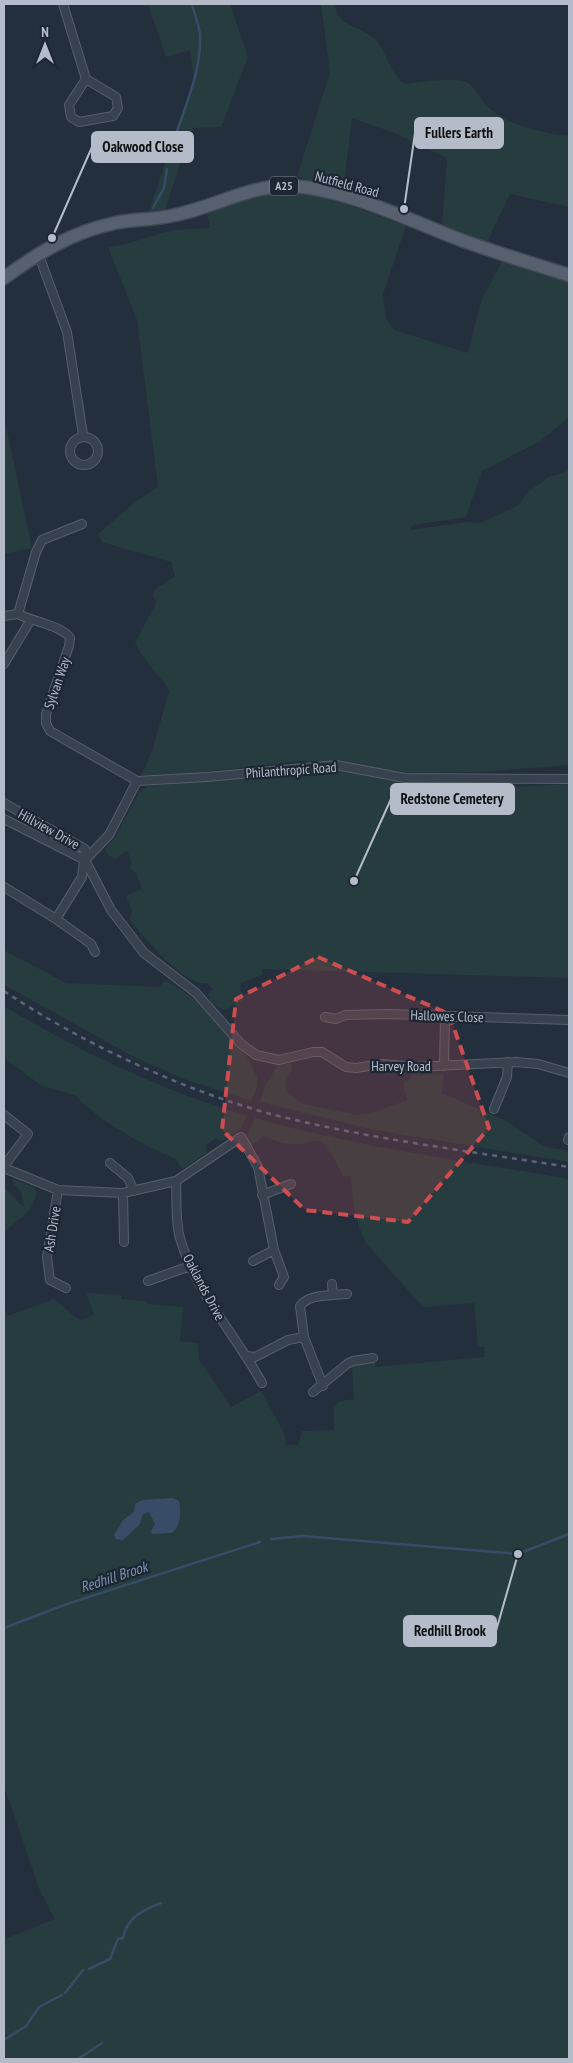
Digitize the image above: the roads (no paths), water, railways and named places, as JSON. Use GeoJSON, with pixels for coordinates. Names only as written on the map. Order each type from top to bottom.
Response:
{"type":"FeatureCollection","features":[{"type":"Feature","properties":{"kind":"main road","name":"Nutfield Road"},"geometry":{"type":"LineString","coordinates":[[4,278],[38,253],[66,238],[101,226],[175,216],[252,192],[285,186],[310,189],[368,204],[408,218],[460,240],[569,275]]}},
{"type":"Feature","properties":{"kind":"street"},"geometry":{"type":"LineString","coordinates":[[63,4],[86,79],[116,97],[118,108],[113,116],[79,122],[71,116],[69,105],[86,79]]}},
{"type":"Feature","properties":{"kind":"street"},"geometry":{"type":"LineString","coordinates":[[38,253],[68,332],[83,435]]}},
{"type":"Feature","properties":{"kind":"street"},"geometry":{"type":"LineString","coordinates":[[4,616],[18,614],[36,552],[42,540],[82,524]]}},
{"type":"Feature","properties":{"kind":"street","name":"Sylvan Way"},"geometry":{"type":"LineString","coordinates":[[18,614],[30,621],[60,629],[70,638],[46,714],[46,723],[50,732],[137,781]]}},
{"type":"Feature","properties":{"kind":"street"},"geometry":{"type":"LineString","coordinates":[[4,664],[30,621]]}},
{"type":"Feature","properties":{"kind":"street","name":"Philanthropic Road"},"geometry":{"type":"LineString","coordinates":[[137,781],[207,778],[336,765],[405,778],[569,779]]}},
{"type":"Feature","properties":{"kind":"street"},"geometry":{"type":"LineString","coordinates":[[56,919],[82,877],[85,860],[109,835],[137,781]]}},
{"type":"Feature","properties":{"kind":"street","name":"Hillview Drive"},"geometry":{"type":"LineString","coordinates":[[4,803],[85,849],[85,860]]}},
{"type":"Feature","properties":{"kind":"street"},"geometry":{"type":"LineString","coordinates":[[4,819],[85,860]]}},
{"type":"Feature","properties":{"kind":"street","name":"Harvey Road"},"geometry":{"type":"LineString","coordinates":[[85,860],[110,910],[144,953],[196,993],[241,1044],[256,1055],[278,1060],[313,1052],[328,1054],[346,1066],[356,1068],[382,1064],[416,1067],[508,1062],[538,1064],[569,1073]]}},
{"type":"Feature","properties":{"kind":"street"},"geometry":{"type":"LineString","coordinates":[[4,887],[56,919],[91,944],[95,952]]}},
{"type":"Feature","properties":{"kind":"street","name":"Hallowes Close"},"geometry":{"type":"LineString","coordinates":[[325,1017],[336,1019],[345,1015],[361,1014],[569,1020]]}},
{"type":"Feature","properties":{"kind":"street"},"geometry":{"type":"LineString","coordinates":[[444,1066],[445,1016]]}},
{"type":"Feature","properties":{"kind":"street"},"geometry":{"type":"LineString","coordinates":[[494,1109],[507,1077],[508,1062]]}},
{"type":"Feature","properties":{"kind":"street"},"geometry":{"type":"LineString","coordinates":[[4,1115],[28,1134],[4,1167],[58,1190],[123,1194],[176,1181],[241,1137],[258,1167],[274,1250],[284,1277],[279,1285]]}},
{"type":"Feature","properties":{"kind":"street"},"geometry":{"type":"LineString","coordinates":[[110,1163],[128,1178],[134,1191]]}},
{"type":"Feature","properties":{"kind":"street","name":"Oaklands Drive"},"geometry":{"type":"LineString","coordinates":[[176,1181],[180,1236],[190,1266],[223,1323],[247,1356],[262,1383]]}},
{"type":"Feature","properties":{"kind":"street"},"geometry":{"type":"LineString","coordinates":[[262,1195],[291,1184]]}},
{"type":"Feature","properties":{"kind":"street","name":"Ash Drive"},"geometry":{"type":"LineString","coordinates":[[58,1190],[46,1257],[50,1280],[66,1288]]}},
{"type":"Feature","properties":{"kind":"street"},"geometry":{"type":"LineString","coordinates":[[123,1194],[124,1242]]}},
{"type":"Feature","properties":{"kind":"street"},"geometry":{"type":"LineString","coordinates":[[253,1261],[274,1250]]}},
{"type":"Feature","properties":{"kind":"street"},"geometry":{"type":"LineString","coordinates":[[148,1281],[190,1266]]}},
{"type":"Feature","properties":{"kind":"street"},"geometry":{"type":"LineString","coordinates":[[332,1284],[333,1295]]}},
{"type":"Feature","properties":{"kind":"street"},"geometry":{"type":"LineString","coordinates":[[323,1386],[304,1337],[300,1306],[304,1301],[313,1297],[348,1294]]}},
{"type":"Feature","properties":{"kind":"street"},"geometry":{"type":"LineString","coordinates":[[247,1356],[255,1356],[288,1340],[304,1337]]}},
{"type":"Feature","properties":{"kind":"street"},"geometry":{"type":"LineString","coordinates":[[313,1392],[323,1386],[347,1364],[373,1358]]}},
{"type":"Feature","properties":{"kind":"water"},"geometry":{"type":"Polygon","coordinates":[[[173,1498],[179,1501],[180,1514],[179,1522],[172,1533],[152,1534],[151,1531],[155,1524],[149,1512],[143,1514],[140,1524],[123,1540],[116,1539],[114,1535],[123,1520],[134,1512],[135,1504],[142,1500],[173,1498]]]}},
{"type":"Feature","properties":{"kind":"waterway"},"geometry":{"type":"LineString","coordinates":[[172,146],[191,91],[198,63],[200,34],[192,4]]}},
{"type":"Feature","properties":{"kind":"waterway"},"geometry":{"type":"LineString","coordinates":[[153,208],[164,188],[167,169]]}},
{"type":"Feature","properties":{"kind":"waterway","name":"Redhill Brook"},"geometry":{"type":"LineString","coordinates":[[271,1539],[303,1536],[518,1554],[569,1534]]}},
{"type":"Feature","properties":{"kind":"waterway","name":"Redhill Brook"},"geometry":{"type":"LineString","coordinates":[[4,1628],[67,1604],[260,1542]]}},
{"type":"Feature","properties":{"kind":"waterway"},"geometry":{"type":"LineString","coordinates":[[89,1969],[110,1959],[118,1939],[123,1938],[128,1925],[137,1915],[161,1903]]}},
{"type":"Feature","properties":{"kind":"waterway"},"geometry":{"type":"LineString","coordinates":[[65,1993],[83,1970]]}},
{"type":"Feature","properties":{"kind":"waterway"},"geometry":{"type":"LineString","coordinates":[[4,2040],[26,2026],[39,2007],[62,1995]]}},
{"type":"Feature","properties":{"kind":"waterway"},"geometry":{"type":"LineString","coordinates":[[78,2059],[102,2043]]}},
{"type":"Feature","properties":{"kind":"railway"},"geometry":{"type":"LineString","coordinates":[[4,991],[65,1028],[133,1063],[202,1092],[237,1104],[345,1131],[569,1167]]}},
{"type":"Feature","properties":{"kind":"place","name":"Fullers Earth"},"geometry":{"type":"Point","coordinates":[404,209]}},
{"type":"Feature","properties":{"kind":"place","name":"Oakwood Close"},"geometry":{"type":"Point","coordinates":[52,238]}},
{"type":"Feature","properties":{"kind":"place","name":"Redstone Cemetery"},"geometry":{"type":"Point","coordinates":[354,881]}},
{"type":"Feature","properties":{"kind":"place","name":"Redhill Brook"},"geometry":{"type":"Point","coordinates":[518,1554]}}]}
